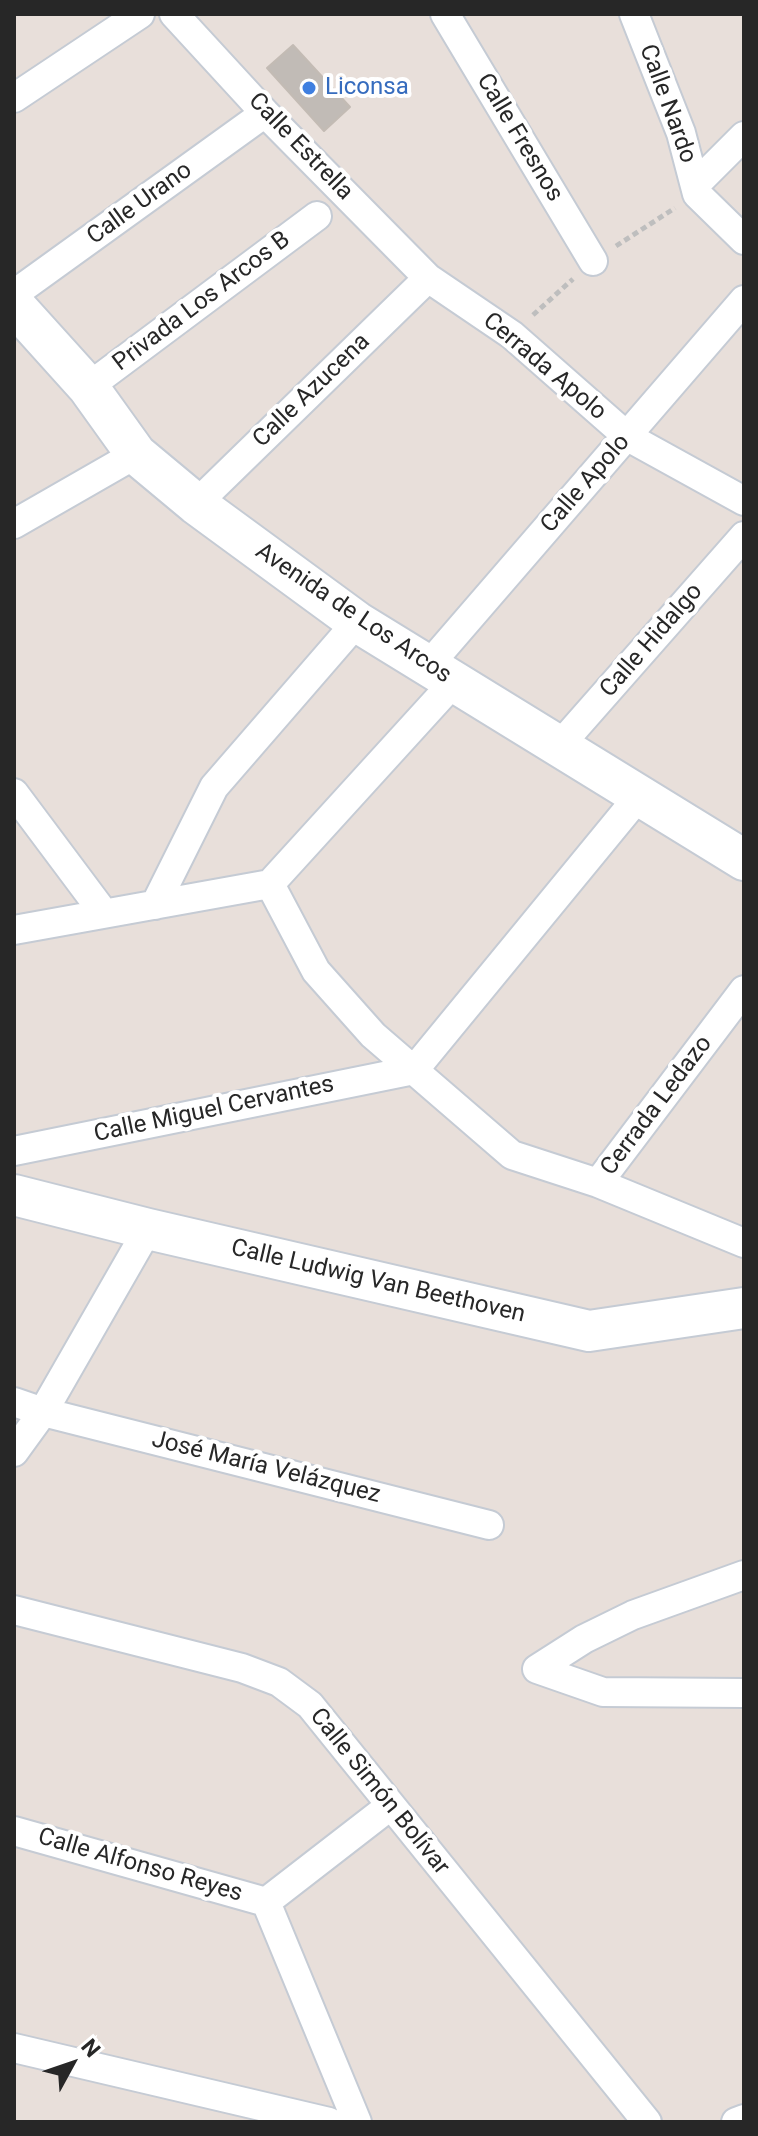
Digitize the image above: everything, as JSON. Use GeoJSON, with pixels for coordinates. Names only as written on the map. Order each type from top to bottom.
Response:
{"type":"FeatureCollection","features":[{"type":"Feature","properties":{"kind":"main road","name":"Avenida de Los Arcos"},"geometry":{"type":"LineString","coordinates":[[14,305],[88,387],[136,454],[196,504],[357,622],[744,860]]}},
{"type":"Feature","properties":{"kind":"main road","name":"Calle Ludwig Van Beethoven"},"geometry":{"type":"LineString","coordinates":[[14,1195],[589,1331],[744,1308]]}},
{"type":"Feature","properties":{"kind":"street"},"geometry":{"type":"LineString","coordinates":[[14,98],[140,14]]}},
{"type":"Feature","properties":{"kind":"street","name":"Calle Estrella"},"geometry":{"type":"LineString","coordinates":[[174,14],[265,113],[428,278]]}},
{"type":"Feature","properties":{"kind":"street","name":"Calle Fresnos"},"geometry":{"type":"LineString","coordinates":[[445,14],[593,261]]}},
{"type":"Feature","properties":{"kind":"street","name":"Calle Nardo"},"geometry":{"type":"LineString","coordinates":[[634,14],[681,133],[696,190]]}},
{"type":"Feature","properties":{"kind":"street","name":"Calle Urano"},"geometry":{"type":"LineString","coordinates":[[14,294],[265,113]]}},
{"type":"Feature","properties":{"kind":"street"},"geometry":{"type":"LineString","coordinates":[[744,136],[696,190],[744,240]]}},
{"type":"Feature","properties":{"kind":"street","name":"Privada Los Arcos B"},"geometry":{"type":"LineString","coordinates":[[88,387],[317,216]]}},
{"type":"Feature","properties":{"kind":"street","name":"Cerrada Apolo"},"geometry":{"type":"LineString","coordinates":[[428,278],[512,335],[628,437],[744,501]]}},
{"type":"Feature","properties":{"kind":"street","name":"Calle Azucena"},"geometry":{"type":"LineString","coordinates":[[196,504],[428,278]]}},
{"type":"Feature","properties":{"kind":"street","name":"Calle Apolo"},"geometry":{"type":"LineString","coordinates":[[440,675],[628,437],[744,300]]}},
{"type":"Feature","properties":{"kind":"street"},"geometry":{"type":"LineString","coordinates":[[14,524],[136,454]]}},
{"type":"Feature","properties":{"kind":"street","name":"Calle Hidalgo"},"geometry":{"type":"LineString","coordinates":[[560,745],[744,536]]}},
{"type":"Feature","properties":{"kind":"street"},"geometry":{"type":"LineString","coordinates":[[155,905],[214,787],[357,622]]}},
{"type":"Feature","properties":{"kind":"street"},"geometry":{"type":"LineString","coordinates":[[14,930],[270,884],[440,675]]}},
{"type":"Feature","properties":{"kind":"street"},"geometry":{"type":"LineString","coordinates":[[14,793],[103,912]]}},
{"type":"Feature","properties":{"kind":"street"},"geometry":{"type":"LineString","coordinates":[[414,1070],[639,796]]}},
{"type":"Feature","properties":{"kind":"street"},"geometry":{"type":"LineString","coordinates":[[270,884],[316,971],[373,1035],[512,1155],[598,1183],[744,1243]]}},
{"type":"Feature","properties":{"kind":"street","name":"Cerrada Ledazo"},"geometry":{"type":"LineString","coordinates":[[598,1183],[744,990]]}},
{"type":"Feature","properties":{"kind":"street","name":"Calle Miguel Cervantes"},"geometry":{"type":"LineString","coordinates":[[14,1151],[414,1070]]}},
{"type":"Feature","properties":{"kind":"street"},"geometry":{"type":"LineString","coordinates":[[14,1452],[43,1412],[148,1229]]}},
{"type":"Feature","properties":{"kind":"street","name":"José María Velázquez"},"geometry":{"type":"LineString","coordinates":[[14,1402],[43,1412],[489,1525]]}},
{"type":"Feature","properties":{"kind":"street"},"geometry":{"type":"LineString","coordinates":[[744,1575],[633,1615],[584,1639],[537,1669],[603,1692],[744,1693]]}},
{"type":"Feature","properties":{"kind":"street","name":"Calle Simón Bolívar"},"geometry":{"type":"LineString","coordinates":[[14,1610],[242,1668],[279,1682],[310,1705],[647,2122]]}},
{"type":"Feature","properties":{"kind":"street"},"geometry":{"type":"LineString","coordinates":[[357,2122],[266,1902],[390,1806]]}},
{"type":"Feature","properties":{"kind":"street","name":"Calle Alfonso Reyes"},"geometry":{"type":"LineString","coordinates":[[14,1831],[266,1902]]}},
{"type":"Feature","properties":{"kind":"street"},"geometry":{"type":"LineString","coordinates":[[14,2048],[329,2122]]}},
{"type":"Feature","properties":{"kind":"street"},"geometry":{"type":"LineString","coordinates":[[736,2122],[744,2119]]}},
{"type":"Feature","properties":{"kind":"building","name":"Liconsa"},"geometry":{"type":"Polygon","coordinates":[[[293,45],[350,107],[324,131],[267,68],[293,45]]]}},
{"type":"Feature","properties":{"kind":"place","name":"Liconsa"},"geometry":{"type":"Point","coordinates":[309,88]}}]}
